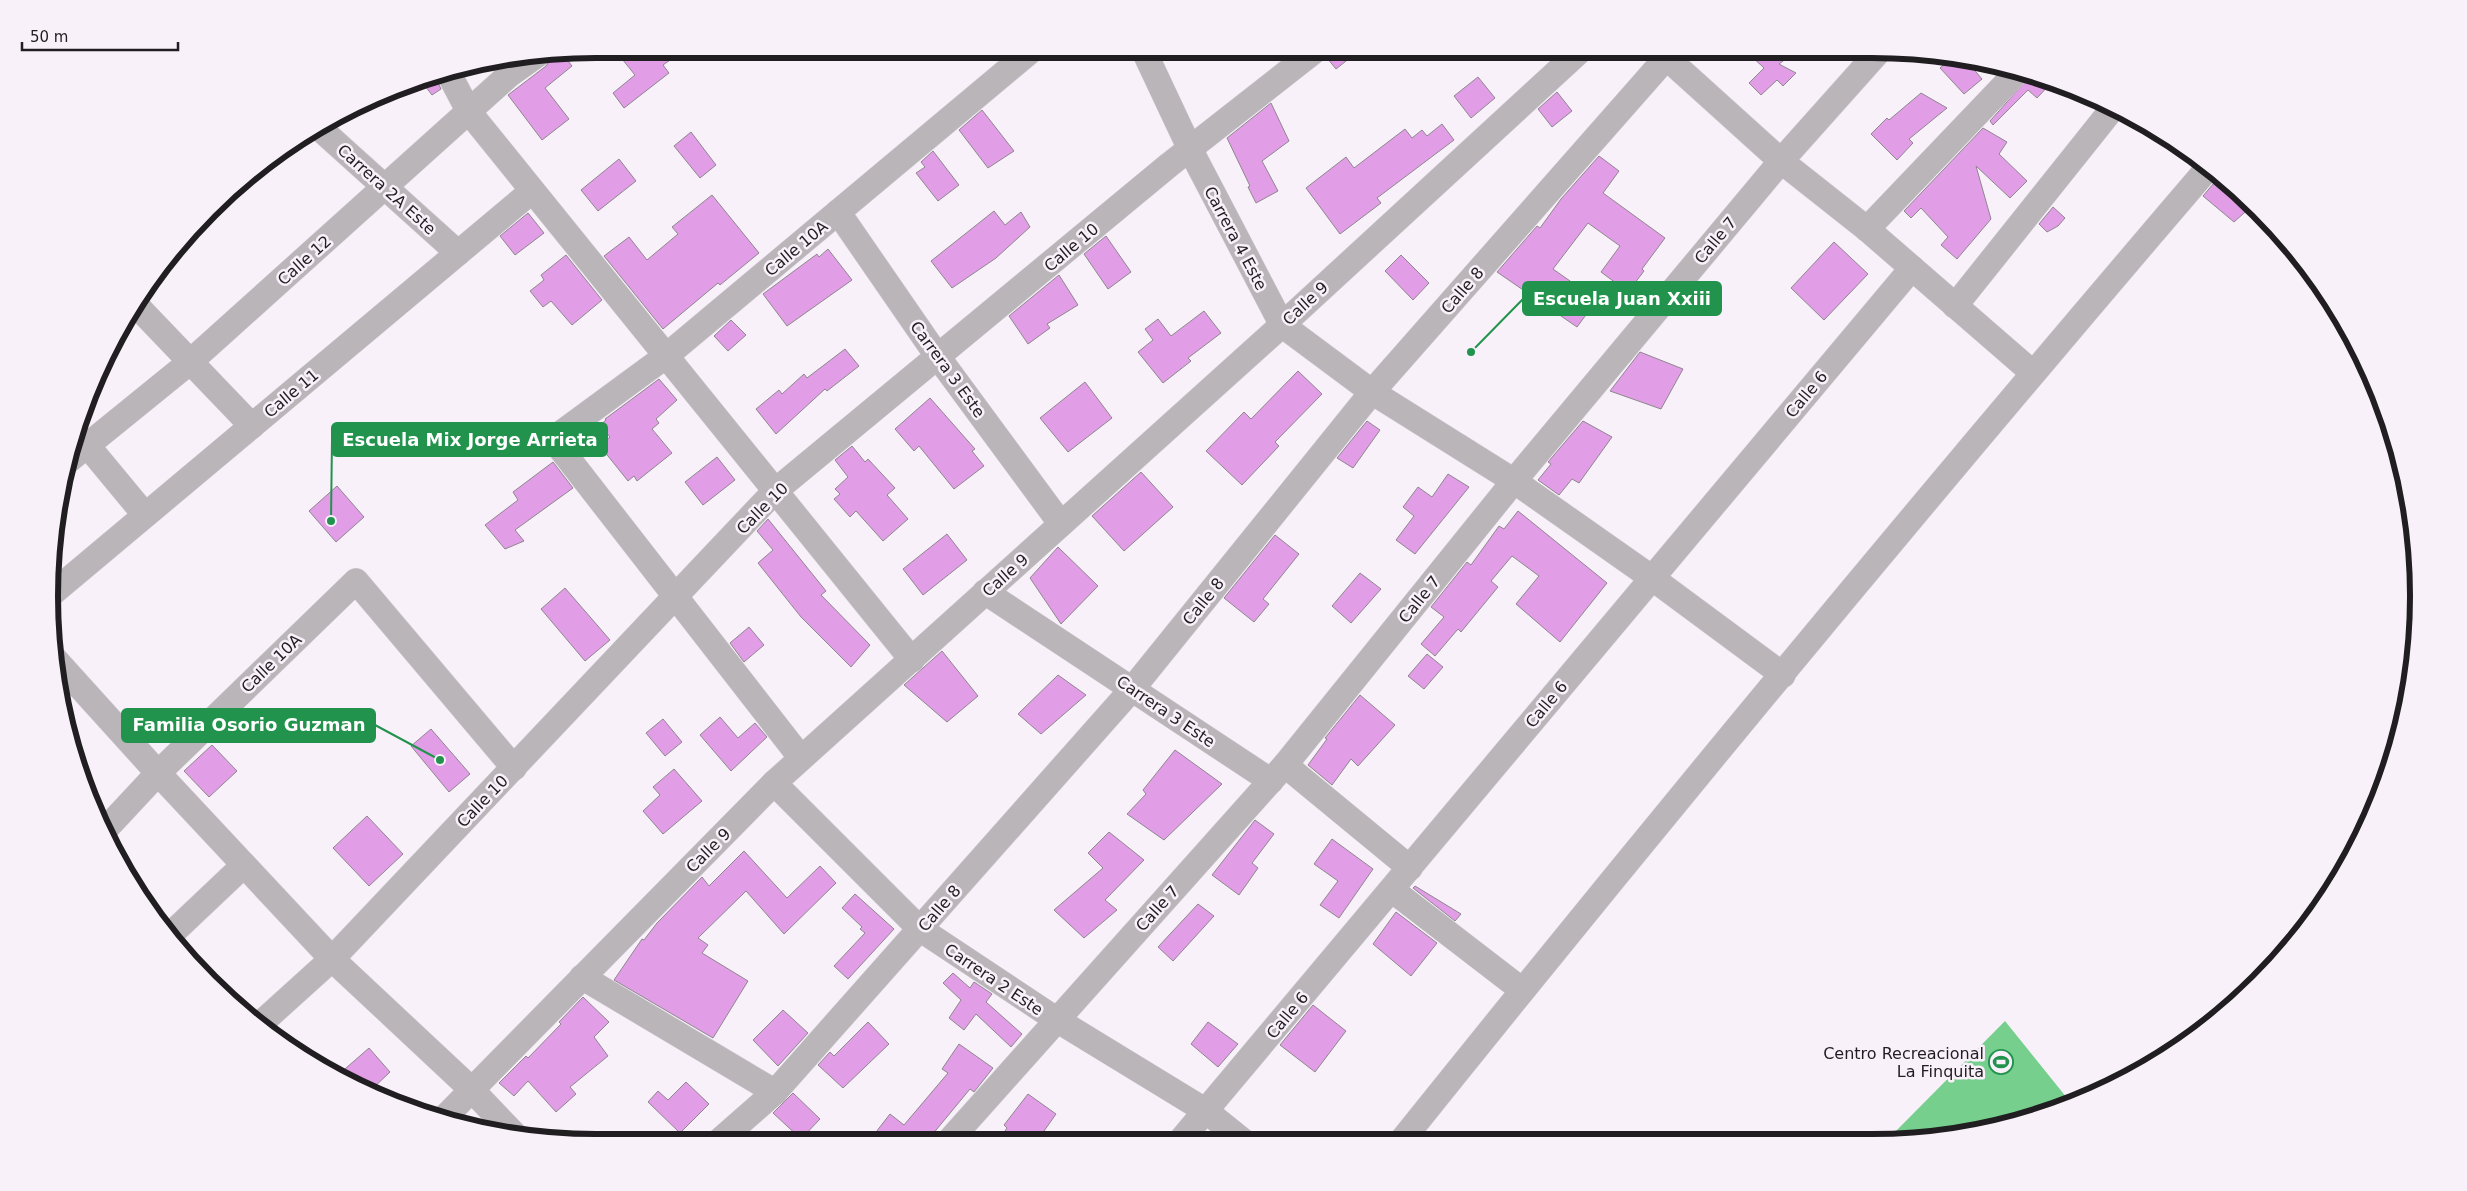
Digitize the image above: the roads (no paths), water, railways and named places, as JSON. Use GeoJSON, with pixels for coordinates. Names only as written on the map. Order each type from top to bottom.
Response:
{"type":"FeatureCollection","features":[{"type":"Feature","properties":{"kind":"street","name":"Calle 10A"},"geometry":{"type":"LineString","coordinates":[[677,598],[553,438],[666,356],[1022,58]]}},
{"type":"Feature","properties":{"kind":"street","name":"Carrera 4 Este"},"geometry":{"type":"LineString","coordinates":[[1147,58],[1190,149],[1282,325],[1372,392],[1514,481],[1652,578],[1783,676]]}},
{"type":"Feature","properties":{"kind":"street","name":"Calle 10"},"geometry":{"type":"LineString","coordinates":[[265,1020],[332,959],[677,598],[775,491],[1190,149],[1306,58]]}},
{"type":"Feature","properties":{"kind":"street","name":"Calle 9"},"geometry":{"type":"LineString","coordinates":[[449,1113],[801,758],[1282,325],[1572,58]]}},
{"type":"Feature","properties":{"kind":"street","name":"Calle 8"},"geometry":{"type":"LineString","coordinates":[[727,1134],[775,1092],[1133,688],[1372,392],[1660,58]]}},
{"type":"Feature","properties":{"kind":"street"},"geometry":{"type":"LineString","coordinates":[[1673,58],[1781,161],[1867,229],[2033,373]]}},
{"type":"Feature","properties":{"kind":"street","name":"Calle 7"},"geometry":{"type":"LineString","coordinates":[[954,1134],[1278,773],[1514,481],[1781,161],[1873,58]]}},
{"type":"Feature","properties":{"kind":"street","name":"Calle 12"},"geometry":{"type":"LineString","coordinates":[[77,454],[190,362],[509,75],[527,62]]}},
{"type":"Feature","properties":{"kind":"street"},"geometry":{"type":"LineString","coordinates":[[1867,229],[2013,77]]}},
{"type":"Feature","properties":{"kind":"street"},"geometry":{"type":"LineString","coordinates":[[451,78],[468,112],[912,660]]}},
{"type":"Feature","properties":{"kind":"street"},"geometry":{"type":"LineString","coordinates":[[1955,306],[2109,113]]}},
{"type":"Feature","properties":{"kind":"street","name":"Carrera 2A Este"},"geometry":{"type":"LineString","coordinates":[[323,132],[458,253]]}},
{"type":"Feature","properties":{"kind":"street"},"geometry":{"type":"LineString","coordinates":[[1407,1134],[1522,990],[2033,373],[2204,173]]}},
{"type":"Feature","properties":{"kind":"street","name":"Calle 11"},"geometry":{"type":"LineString","coordinates":[[58,588],[532,191]]}},
{"type":"Feature","properties":{"kind":"street","name":"Carrera 3 Este"},"geometry":{"type":"LineString","coordinates":[[838,212],[938,357],[1061,524]]}},
{"type":"Feature","properties":{"kind":"street","name":"Calle 6"},"geometry":{"type":"LineString","coordinates":[[1186,1134],[1912,268]]}},
{"type":"Feature","properties":{"kind":"street"},"geometry":{"type":"LineString","coordinates":[[140,310],[252,426]]}},
{"type":"Feature","properties":{"kind":"street"},"geometry":{"type":"LineString","coordinates":[[87,445],[145,515]]}},
{"type":"Feature","properties":{"kind":"street","name":"Calle 10A"},"geometry":{"type":"LineString","coordinates":[[109,825],[158,773],[356,581],[514,768]]}},
{"type":"Feature","properties":{"kind":"street","name":"Carrera 3 Este"},"geometry":{"type":"LineString","coordinates":[[986,592],[1133,688],[1278,773],[1410,868]]}},
{"type":"Feature","properties":{"kind":"street"},"geometry":{"type":"LineString","coordinates":[[677,598],[801,758]]}},
{"type":"Feature","properties":{"kind":"street"},"geometry":{"type":"LineString","coordinates":[[62,667],[158,773],[332,959],[471,1089],[506,1126]]}},
{"type":"Feature","properties":{"kind":"street","name":"Carrera 2 Este"},"geometry":{"type":"LineString","coordinates":[[774,784],[920,929],[1057,1020],[1206,1111],[1235,1134]]}},
{"type":"Feature","properties":{"kind":"street"},"geometry":{"type":"LineString","coordinates":[[175,930],[244,865]]}},
{"type":"Feature","properties":{"kind":"street"},"geometry":{"type":"LineString","coordinates":[[1392,890],[1522,990]]}},
{"type":"Feature","properties":{"kind":"street"},"geometry":{"type":"LineString","coordinates":[[582,977],[775,1092]]}},
{"type":"Feature","properties":{"kind":"place","name":"Escuela Juan Xxiii"},"geometry":{"type":"Point","coordinates":[1471,352]}},
{"type":"Feature","properties":{"kind":"place","name":"Escuela Mix Jorge Arrieta"},"geometry":{"type":"Point","coordinates":[331,521]}},
{"type":"Feature","properties":{"kind":"place","name":"Familia Osorio Guzman"},"geometry":{"type":"Point","coordinates":[440,760]}},
{"type":"Feature","properties":{"kind":"place","name":"Centro Recreacional La Finquita"},"geometry":{"type":"Point","coordinates":[2001,1062]}}]}
